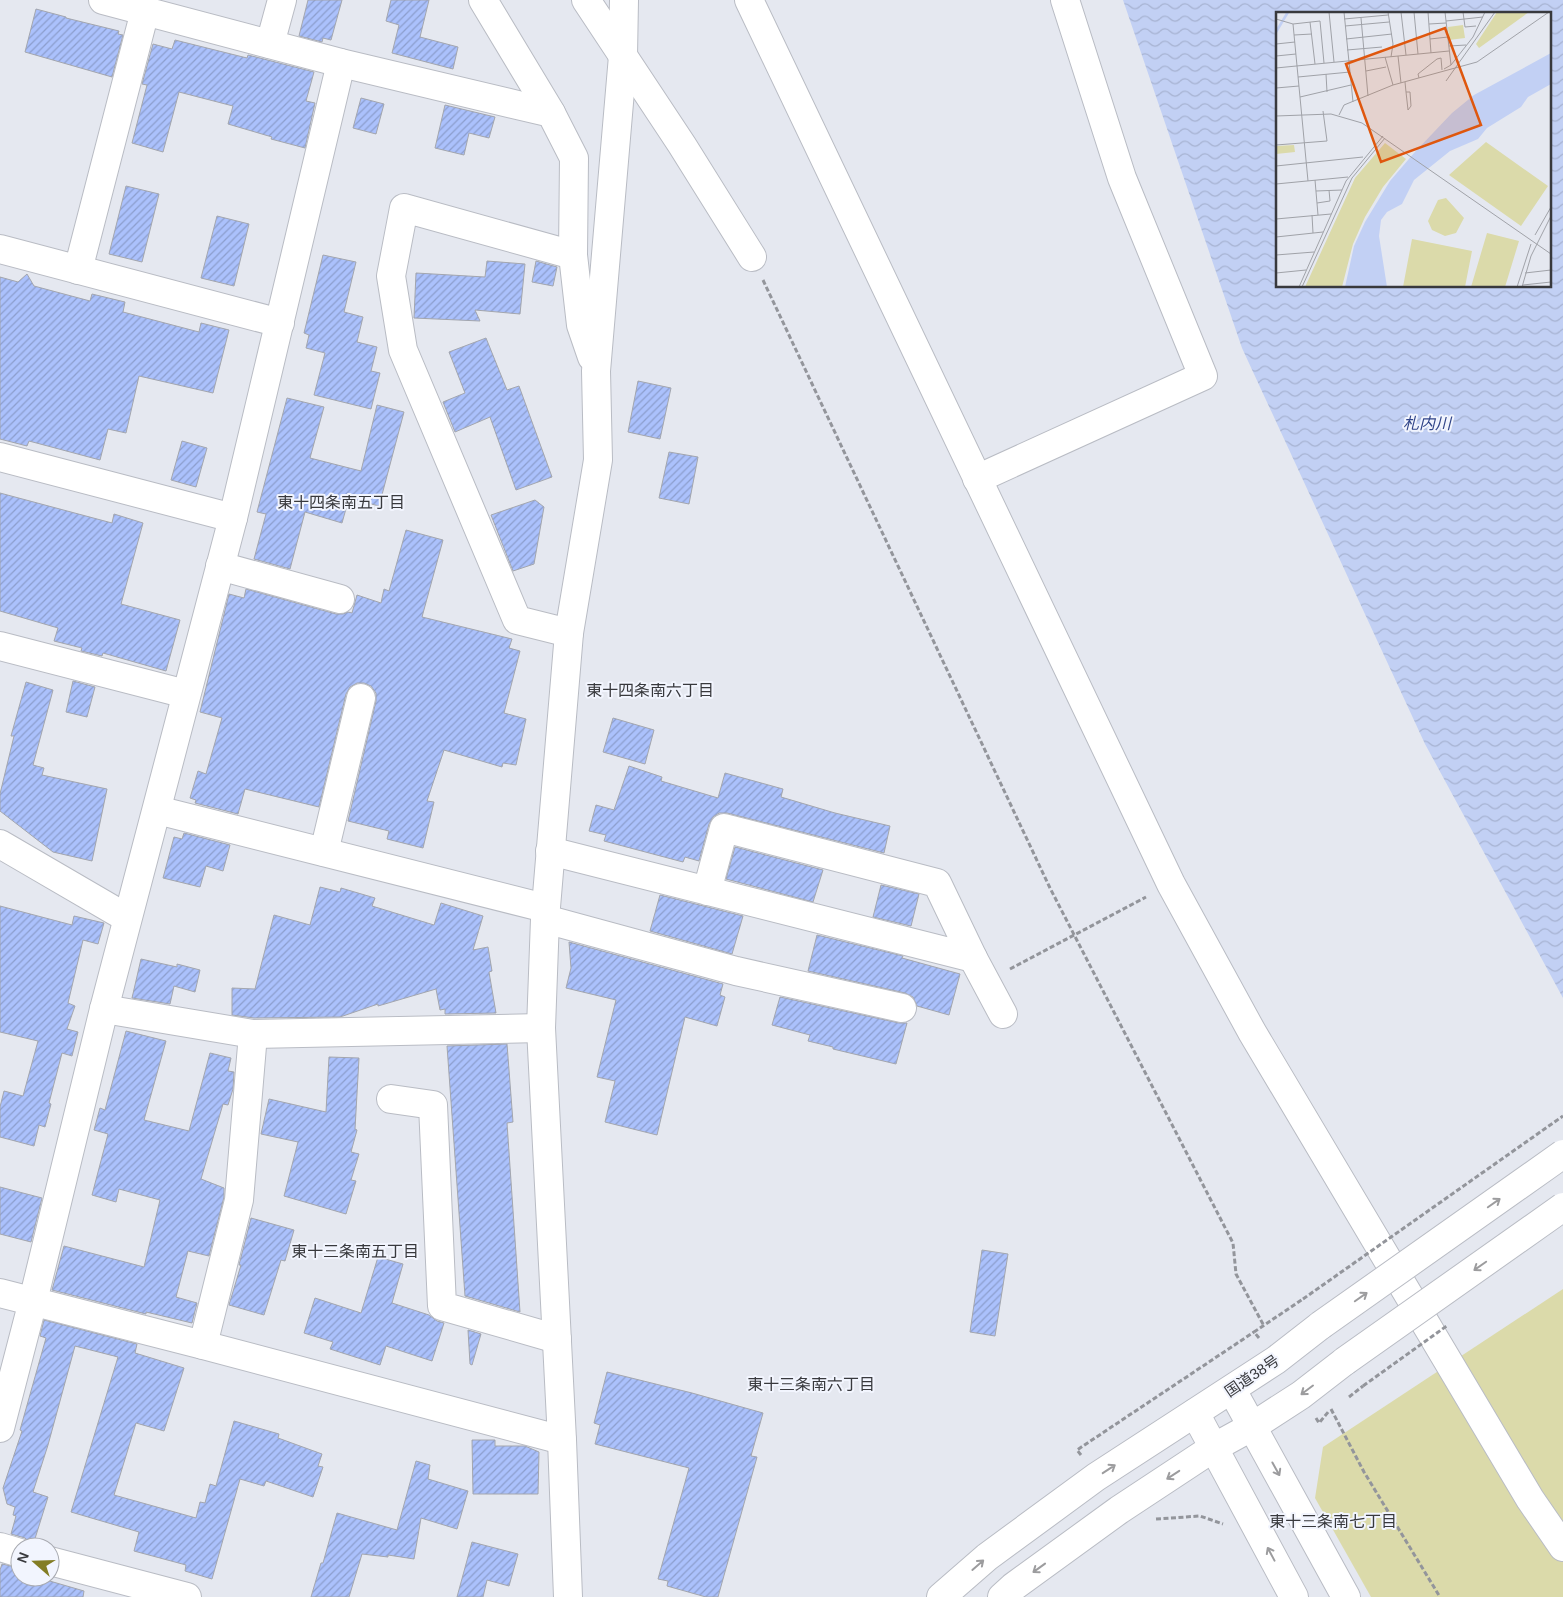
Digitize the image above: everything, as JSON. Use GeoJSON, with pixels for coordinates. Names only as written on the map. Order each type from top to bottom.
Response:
{"type":"FeatureCollection","features":[{"type":"Feature","properties":{"kind":"main road"},"geometry":{"type":"LineString","coordinates":[[103,0],[341,64],[552,113]]}},
{"type":"Feature","properties":{"kind":"main road"},"geometry":{"type":"LineString","coordinates":[[270,44],[282,0]]}},
{"type":"Feature","properties":{"kind":"main road"},"geometry":{"type":"LineString","coordinates":[[483,0],[552,113],[574,158],[573,255],[581,325],[596,370]]}},
{"type":"Feature","properties":{"kind":"main road"},"geometry":{"type":"LineString","coordinates":[[586,0],[682,145],[752,257]]}},
{"type":"Feature","properties":{"kind":"main road"},"geometry":{"type":"LineString","coordinates":[[568,1597],[541,1028],[545,913],[569,633],[598,460],[596,370],[622,56],[624,0]]}},
{"type":"Feature","properties":{"kind":"main road"},"geometry":{"type":"LineString","coordinates":[[749,0],[1171,884],[1252,1032],[1530,1499],[1563,1547]]}},
{"type":"Feature","properties":{"kind":"main road"},"geometry":{"type":"LineString","coordinates":[[977,479],[1204,376],[1122,178],[1066,0]]}},
{"type":"Feature","properties":{"kind":"main road"},"geometry":{"type":"LineString","coordinates":[[78,270],[145,11]]}},
{"type":"Feature","properties":{"kind":"main road"},"geometry":{"type":"LineString","coordinates":[[0,1428],[127,918],[232,518],[341,64]]}},
{"type":"Feature","properties":{"kind":"main road"},"geometry":{"type":"LineString","coordinates":[[569,633],[517,620],[403,350],[391,276],[404,208],[573,255]]}},
{"type":"Feature","properties":{"kind":"main road"},"geometry":{"type":"LineString","coordinates":[[0,249],[280,323]]}},
{"type":"Feature","properties":{"kind":"main road"},"geometry":{"type":"LineString","coordinates":[[0,457],[232,518]]}},
{"type":"Feature","properties":{"kind":"main road"},"geometry":{"type":"LineString","coordinates":[[220,566],[340,598]]}},
{"type":"Feature","properties":{"kind":"main road"},"geometry":{"type":"LineString","coordinates":[[0,646],[186,694]]}},
{"type":"Feature","properties":{"kind":"main road"},"geometry":{"type":"LineString","coordinates":[[324,852],[361,698]]}},
{"type":"Feature","properties":{"kind":"main road"},"geometry":{"type":"LineString","coordinates":[[156,810],[324,852],[545,913],[736,970],[902,1008]]}},
{"type":"Feature","properties":{"kind":"main road"},"geometry":{"type":"LineString","coordinates":[[707,891],[724,828],[937,882],[973,958],[1003,1014]]}},
{"type":"Feature","properties":{"kind":"main road"},"geometry":{"type":"LineString","coordinates":[[0,844],[127,918]]}},
{"type":"Feature","properties":{"kind":"main road"},"geometry":{"type":"LineString","coordinates":[[550,851],[973,958]]}},
{"type":"Feature","properties":{"kind":"main road"},"geometry":{"type":"LineString","coordinates":[[104,1009],[253,1034],[541,1028]]}},
{"type":"Feature","properties":{"kind":"main road"},"geometry":{"type":"LineString","coordinates":[[203,1344],[239,1200],[253,1034]]}},
{"type":"Feature","properties":{"kind":"main road"},"geometry":{"type":"LineString","coordinates":[[391,1099],[433,1105],[442,1306],[557,1339]]}},
{"type":"Feature","properties":{"kind":"main road","name":"国道38号"},"geometry":{"type":"LineString","coordinates":[[941,1597],[987,1557],[1088,1483],[1276,1360],[1321,1325],[1563,1154]]}},
{"type":"Feature","properties":{"kind":"main road"},"geometry":{"type":"LineString","coordinates":[[1002,1597],[1119,1510],[1300,1395],[1563,1207]]}},
{"type":"Feature","properties":{"kind":"main road"},"geometry":{"type":"LineString","coordinates":[[0,1293],[203,1344],[562,1440]]}},
{"type":"Feature","properties":{"kind":"main road"},"geometry":{"type":"LineString","coordinates":[[1232,1390],[1346,1597]]}},
{"type":"Feature","properties":{"kind":"main road"},"geometry":{"type":"LineString","coordinates":[[1195,1413],[1294,1597]]}},
{"type":"Feature","properties":{"kind":"main road"},"geometry":{"type":"LineString","coordinates":[[60,1565],[130,1590],[187,1597]]}},
{"type":"Feature","properties":{"kind":"path"},"geometry":{"type":"LineString","coordinates":[[752,257],[1046,879],[1233,1243],[1236,1274],[1264,1326],[1563,1116]]}},
{"type":"Feature","properties":{"kind":"path"},"geometry":{"type":"LineString","coordinates":[[986,982],[1171,884]]}},
{"type":"Feature","properties":{"kind":"path"},"geometry":{"type":"LineString","coordinates":[[1331,1409],[1364,1472],[1440,1597]]}},
{"type":"Feature","properties":{"kind":"path"},"geometry":{"type":"LineString","coordinates":[[1149,1523],[1157,1519],[1200,1516],[1224,1525]]}},
{"type":"Feature","properties":{"kind":"green space"},"geometry":{"type":"Polygon","coordinates":[[[1563,1289],[1563,1597],[1371,1597],[1315,1498],[1323,1447],[1563,1289]]]}},
{"type":"Feature","properties":{"kind":"water","name":"札内川"},"geometry":{"type":"Polygon","coordinates":[[[1123,0],[1563,0],[1563,998],[1425,744],[1242,348],[1123,0]]]}},
{"type":"Feature","properties":{"kind":"building"},"geometry":{"type":"Polygon","coordinates":[[[308,0],[342,0],[331,40],[323,38],[322,42],[299,36],[308,0]]]}},
{"type":"Feature","properties":{"kind":"building"},"geometry":{"type":"Polygon","coordinates":[[[391,0],[429,0],[420,37],[458,47],[453,69],[392,53],[399,25],[386,21],[391,0]]]}},
{"type":"Feature","properties":{"kind":"building"},"geometry":{"type":"Polygon","coordinates":[[[36,9],[119,31],[118,34],[123,35],[112,77],[25,52],[36,9]]]}},
{"type":"Feature","properties":{"kind":"building"},"geometry":{"type":"Polygon","coordinates":[[[175,40],[247,58],[248,55],[314,72],[306,101],[315,103],[305,148],[271,139],[272,137],[228,124],[233,106],[179,92],[163,152],[132,143],[147,85],[142,84],[153,44],[172,49],[175,40]]]}},
{"type":"Feature","properties":{"kind":"building"},"geometry":{"type":"Polygon","coordinates":[[[361,98],[384,104],[376,134],[353,128],[361,98]]]}},
{"type":"Feature","properties":{"kind":"building"},"geometry":{"type":"Polygon","coordinates":[[[445,105],[495,117],[489,138],[469,133],[464,155],[435,148],[445,105]]]}},
{"type":"Feature","properties":{"kind":"building"},"geometry":{"type":"Polygon","coordinates":[[[126,186],[159,194],[142,262],[109,254],[126,186]]]}},
{"type":"Feature","properties":{"kind":"building"},"geometry":{"type":"Polygon","coordinates":[[[217,216],[249,224],[234,286],[201,278],[217,216]]]}},
{"type":"Feature","properties":{"kind":"building"},"geometry":{"type":"Polygon","coordinates":[[[323,255],[356,262],[344,312],[363,317],[357,342],[377,347],[371,371],[380,373],[371,409],[314,395],[325,353],[306,348],[309,335],[304,333],[323,255]]]}},
{"type":"Feature","properties":{"kind":"building"},"geometry":{"type":"Polygon","coordinates":[[[487,261],[525,264],[520,314],[475,310],[480,321],[414,318],[416,273],[485,277],[487,261]]]}},
{"type":"Feature","properties":{"kind":"building"},"geometry":{"type":"Polygon","coordinates":[[[536,261],[557,267],[553,286],[532,282],[536,261]]]}},
{"type":"Feature","properties":{"kind":"building"},"geometry":{"type":"Polygon","coordinates":[[[27,274],[34,286],[90,301],[92,294],[125,302],[123,312],[199,332],[201,323],[229,330],[213,393],[139,376],[126,433],[108,429],[100,460],[29,441],[27,446],[0,439],[0,277],[18,282],[27,274]]]}},
{"type":"Feature","properties":{"kind":"building"},"geometry":{"type":"Polygon","coordinates":[[[486,338],[507,390],[519,386],[552,477],[516,490],[490,417],[455,432],[443,402],[465,393],[449,352],[486,338]]]}},
{"type":"Feature","properties":{"kind":"building"},"geometry":{"type":"Polygon","coordinates":[[[638,381],[671,388],[660,439],[628,432],[638,381]]]}},
{"type":"Feature","properties":{"kind":"building"},"geometry":{"type":"Polygon","coordinates":[[[287,398],[324,407],[310,458],[361,471],[377,405],[404,412],[379,506],[349,498],[342,523],[305,512],[290,569],[254,559],[266,514],[257,512],[287,398]]]}},
{"type":"Feature","properties":{"kind":"building"},"geometry":{"type":"Polygon","coordinates":[[[182,441],[207,448],[196,487],[171,480],[182,441]]]}},
{"type":"Feature","properties":{"kind":"building"},"geometry":{"type":"Polygon","coordinates":[[[669,452],[698,457],[689,504],[659,498],[669,452]]]}},
{"type":"Feature","properties":{"kind":"building"},"geometry":{"type":"Polygon","coordinates":[[[0,493],[112,523],[114,514],[143,523],[121,604],[180,620],[166,671],[103,653],[102,656],[81,651],[82,648],[54,641],[58,628],[0,611],[0,493]]]}},
{"type":"Feature","properties":{"kind":"building"},"geometry":{"type":"Polygon","coordinates":[[[535,500],[544,507],[534,564],[513,571],[491,515],[535,500]]]}},
{"type":"Feature","properties":{"kind":"building"},"geometry":{"type":"Polygon","coordinates":[[[406,530],[443,540],[422,617],[512,639],[509,648],[520,651],[504,713],[526,719],[516,765],[503,763],[502,767],[444,750],[427,801],[434,802],[423,848],[387,839],[389,831],[348,821],[376,701],[376,693],[371,686],[357,683],[350,687],[346,694],[319,807],[245,789],[238,814],[195,803],[196,800],[190,798],[198,771],[206,774],[222,718],[200,712],[229,594],[244,598],[246,589],[336,614],[352,613],[357,595],[381,603],[384,589],[389,591],[406,530]]]}},
{"type":"Feature","properties":{"kind":"building"},"geometry":{"type":"Polygon","coordinates":[[[73,681],[95,687],[87,717],[66,712],[73,681]]]}},
{"type":"Feature","properties":{"kind":"building"},"geometry":{"type":"Polygon","coordinates":[[[26,682],[53,690],[33,765],[44,768],[42,775],[107,789],[92,861],[53,852],[0,811],[0,794],[14,736],[11,736],[26,682]]]}},
{"type":"Feature","properties":{"kind":"building"},"geometry":{"type":"Polygon","coordinates":[[[613,718],[654,730],[645,764],[603,752],[613,718]]]}},
{"type":"Feature","properties":{"kind":"building"},"geometry":{"type":"Polygon","coordinates":[[[629,766],[662,777],[661,781],[718,798],[725,773],[783,789],[781,797],[835,813],[890,826],[884,853],[727,813],[719,813],[713,817],[709,824],[699,861],[685,857],[683,862],[604,841],[606,835],[589,831],[596,805],[614,810],[629,766]]]}},
{"type":"Feature","properties":{"kind":"building"},"geometry":{"type":"Polygon","coordinates":[[[184,833],[230,845],[223,871],[206,866],[200,887],[163,878],[174,837],[182,839],[184,833]]]}},
{"type":"Feature","properties":{"kind":"building"},"geometry":{"type":"Polygon","coordinates":[[[735,847],[823,870],[813,902],[726,879],[735,847]]]}},
{"type":"Feature","properties":{"kind":"building"},"geometry":{"type":"Polygon","coordinates":[[[881,885],[919,894],[911,926],[873,917],[881,885]]]}},
{"type":"Feature","properties":{"kind":"building"},"geometry":{"type":"Polygon","coordinates":[[[320,887],[340,892],[341,888],[375,898],[372,906],[434,925],[441,903],[483,916],[473,950],[488,947],[492,971],[489,972],[496,1013],[445,1014],[445,1009],[440,1010],[436,989],[378,1006],[378,1004],[340,1017],[254,1018],[232,1015],[232,988],[255,989],[274,915],[310,925],[320,887]]]}},
{"type":"Feature","properties":{"kind":"building"},"geometry":{"type":"Polygon","coordinates":[[[660,895],[743,916],[732,954],[650,931],[660,895]]]}},
{"type":"Feature","properties":{"kind":"building"},"geometry":{"type":"Polygon","coordinates":[[[0,906],[72,925],[74,916],[104,923],[98,944],[83,940],[68,1003],[75,1006],[67,1029],[78,1032],[72,1056],[62,1053],[45,1127],[39,1125],[34,1146],[0,1137],[0,1107],[4,1091],[23,1096],[38,1041],[0,1032],[0,906]]]}},
{"type":"Feature","properties":{"kind":"building"},"geometry":{"type":"Polygon","coordinates":[[[817,935],[903,956],[902,958],[960,974],[949,1015],[917,1006],[913,997],[905,993],[808,971],[817,935]]]}},
{"type":"Feature","properties":{"kind":"building"},"geometry":{"type":"Polygon","coordinates":[[[569,942],[723,984],[720,995],[725,997],[717,1026],[685,1017],[657,1135],[605,1122],[615,1081],[597,1077],[616,1000],[566,988],[571,968],[569,942]]]}},
{"type":"Feature","properties":{"kind":"building"},"geometry":{"type":"Polygon","coordinates":[[[141,959],[177,967],[177,964],[200,970],[195,992],[174,986],[170,1004],[132,998],[141,959]]]}},
{"type":"Feature","properties":{"kind":"building"},"geometry":{"type":"Polygon","coordinates":[[[780,997],[899,1023],[907,1023],[896,1064],[833,1049],[833,1047],[808,1041],[810,1035],[772,1025],[780,997]]]}},
{"type":"Feature","properties":{"kind":"building"},"geometry":{"type":"Polygon","coordinates":[[[126,1031],[166,1041],[144,1120],[189,1131],[210,1053],[231,1058],[228,1071],[234,1072],[233,1089],[228,1105],[223,1104],[201,1179],[224,1188],[224,1197],[209,1256],[188,1251],[176,1297],[197,1303],[192,1323],[146,1312],[146,1314],[52,1290],[64,1246],[144,1267],[160,1200],[119,1189],[116,1202],[92,1195],[108,1134],[94,1130],[100,1108],[105,1110],[126,1031]]]}},
{"type":"Feature","properties":{"kind":"building"},"geometry":{"type":"Polygon","coordinates":[[[507,1044],[513,1122],[507,1123],[520,1312],[465,1296],[447,1046],[507,1044]]]}},
{"type":"Feature","properties":{"kind":"building"},"geometry":{"type":"Polygon","coordinates":[[[329,1057],[359,1058],[355,1129],[357,1130],[351,1152],[359,1154],[351,1180],[356,1181],[346,1214],[284,1196],[298,1142],[261,1134],[269,1099],[326,1112],[329,1057]]]}},
{"type":"Feature","properties":{"kind":"building"},"geometry":{"type":"Polygon","coordinates":[[[0,1187],[42,1198],[31,1242],[0,1234],[0,1187]]]}},
{"type":"Feature","properties":{"kind":"building"},"geometry":{"type":"Polygon","coordinates":[[[251,1218],[294,1230],[285,1261],[281,1260],[264,1315],[229,1305],[241,1265],[239,1265],[251,1218]]]}},
{"type":"Feature","properties":{"kind":"building"},"geometry":{"type":"Polygon","coordinates":[[[982,1250],[1008,1254],[995,1336],[970,1332],[982,1250]]]}},
{"type":"Feature","properties":{"kind":"building"},"geometry":{"type":"Polygon","coordinates":[[[378,1257],[403,1264],[392,1303],[429,1315],[437,1321],[444,1323],[432,1361],[386,1346],[380,1365],[330,1349],[333,1342],[304,1333],[315,1298],[361,1313],[378,1257]]]}},
{"type":"Feature","properties":{"kind":"building"},"geometry":{"type":"Polygon","coordinates":[[[44,1320],[137,1344],[135,1353],[184,1368],[164,1431],[136,1423],[114,1495],[196,1518],[200,1502],[205,1503],[210,1484],[216,1486],[234,1421],[279,1434],[278,1438],[322,1454],[318,1466],[323,1467],[313,1497],[266,1481],[264,1486],[240,1479],[212,1579],[185,1571],[186,1565],[134,1551],[139,1532],[71,1512],[118,1357],[75,1346],[33,1492],[48,1497],[36,1537],[22,1537],[11,1534],[16,1516],[13,1515],[15,1507],[7,1504],[3,1488],[22,1431],[20,1430],[46,1338],[40,1336],[44,1320]]]}},
{"type":"Feature","properties":{"kind":"building"},"geometry":{"type":"Polygon","coordinates":[[[468,1330],[481,1334],[472,1365],[470,1364],[468,1330]]]}},
{"type":"Feature","properties":{"kind":"building"},"geometry":{"type":"Polygon","coordinates":[[[607,1372],[763,1413],[751,1456],[757,1457],[718,1597],[706,1597],[667,1586],[668,1581],[658,1579],[689,1468],[595,1444],[600,1425],[594,1423],[607,1372]]]}},
{"type":"Feature","properties":{"kind":"building"},"geometry":{"type":"Polygon","coordinates":[[[472,1440],[495,1440],[495,1446],[525,1446],[539,1452],[538,1494],[473,1494],[472,1440]]]}},
{"type":"Feature","properties":{"kind":"building"},"geometry":{"type":"Polygon","coordinates":[[[416,1461],[430,1465],[428,1479],[468,1491],[457,1529],[421,1518],[414,1559],[362,1554],[349,1597],[311,1597],[337,1513],[397,1530],[416,1461]]]}},
{"type":"Feature","properties":{"kind":"building"},"geometry":{"type":"Polygon","coordinates":[[[472,1542],[518,1554],[509,1586],[487,1580],[483,1597],[457,1597],[472,1542]]]}},
{"type":"Feature","properties":{"kind":"building"},"geometry":{"type":"Polygon","coordinates":[[[2,1564],[10,1566],[10,1587],[60,1587],[60,1584],[84,1591],[83,1597],[0,1597],[0,1570],[2,1564]]]}},
{"type":"Feature","properties":{"kind":"district","name":"東十四条南五丁目"},"geometry":{"type":"Point","coordinates":[341,502]}},
{"type":"Feature","properties":{"kind":"district","name":"東十四条南六丁目"},"geometry":{"type":"Point","coordinates":[650,690]}},
{"type":"Feature","properties":{"kind":"district","name":"東十三条南五丁目"},"geometry":{"type":"Point","coordinates":[355,1251]}},
{"type":"Feature","properties":{"kind":"district","name":"東十三条南六丁目"},"geometry":{"type":"Point","coordinates":[811,1384]}},
{"type":"Feature","properties":{"kind":"district","name":"東十三条南七丁目"},"geometry":{"type":"Point","coordinates":[1333,1521]}}]}
